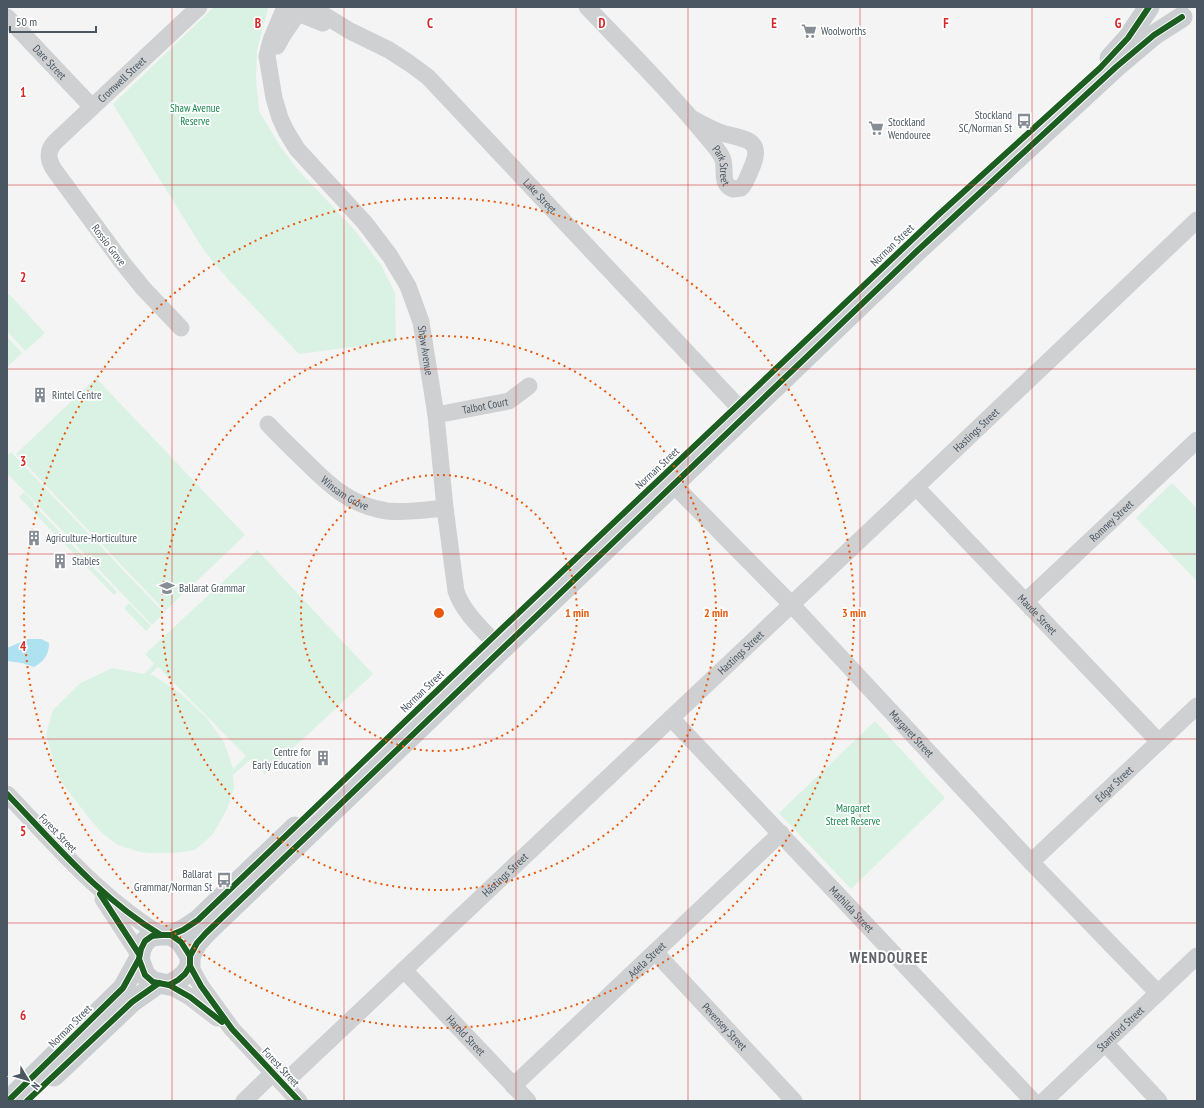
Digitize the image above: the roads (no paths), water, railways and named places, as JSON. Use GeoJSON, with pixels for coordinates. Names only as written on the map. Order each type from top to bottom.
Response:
{"type":"FeatureCollection","features":[{"type":"Feature","properties":{"kind":"main road","name":"Norman Street"},"geometry":{"type":"LineString","coordinates":[[895,265],[937,216],[1100,68],[1128,38],[1149,7]]}},
{"type":"Feature","properties":{"kind":"main road"},"geometry":{"type":"LineString","coordinates":[[1160,7],[1166,13],[1174,16],[1190,17]]}},
{"type":"Feature","properties":{"kind":"main road","name":"Norman Street"},"geometry":{"type":"LineString","coordinates":[[166,935],[183,930],[198,920],[496,644],[895,265],[1116,67],[1154,35],[1190,17]]}},
{"type":"Feature","properties":{"kind":"main road","name":"Norman Street"},"geometry":{"type":"LineString","coordinates":[[190,961],[197,944],[206,932],[496,644]]}},
{"type":"Feature","properties":{"kind":"main road"},"geometry":{"type":"LineString","coordinates":[[27,1101],[132,1002],[164,984],[178,980],[185,974],[190,961],[181,942],[166,935],[152,936],[143,944],[139,957],[145,975],[153,982],[164,984]]}},
{"type":"Feature","properties":{"kind":"main road","name":"Norman Street"},"geometry":{"type":"LineString","coordinates":[[8,1101],[123,988],[139,957]]}},
{"type":"Feature","properties":{"kind":"street","name":"Cromwell Street"},"geometry":{"type":"LineString","coordinates":[[48,155],[55,142],[199,7]]}},
{"type":"Feature","properties":{"kind":"street"},"geometry":{"type":"LineString","coordinates":[[587,7],[691,118]]}},
{"type":"Feature","properties":{"kind":"street","name":"Shaw Avenue"},"geometry":{"type":"LineString","coordinates":[[350,31],[314,20],[296,8],[273,34],[267,51],[267,61],[276,107],[291,140],[305,158],[365,223],[390,256],[408,286],[421,322],[436,415],[445,508],[457,593],[468,611],[496,644]]}},
{"type":"Feature","properties":{"kind":"street","name":"Dare Street"},"geometry":{"type":"LineString","coordinates":[[7,17],[92,106]]}},
{"type":"Feature","properties":{"kind":"street","name":"Lake Street"},"geometry":{"type":"LineString","coordinates":[[350,31],[389,50],[428,77],[741,411]]}},
{"type":"Feature","properties":{"kind":"street","name":"Rossio Grove"},"geometry":{"type":"LineString","coordinates":[[48,155],[50,164],[122,262],[143,288],[181,328]]}},
{"type":"Feature","properties":{"kind":"street","name":"Hastings Street"},"geometry":{"type":"LineString","coordinates":[[244,1101],[278,1079],[404,970],[1197,220]]}},
{"type":"Feature","properties":{"kind":"street","name":"Talbot Court"},"geometry":{"type":"LineString","coordinates":[[436,415],[509,401],[529,386]]}},
{"type":"Feature","properties":{"kind":"street","name":"Winsam Grove"},"geometry":{"type":"LineString","coordinates":[[268,424],[323,479],[350,499],[373,508],[395,511],[408,512],[445,508]]}},
{"type":"Feature","properties":{"kind":"street","name":"Romney Street"},"geometry":{"type":"LineString","coordinates":[[1026,601],[1197,440]]}},
{"type":"Feature","properties":{"kind":"street","name":"Margaret Street"},"geometry":{"type":"LineString","coordinates":[[669,480],[791,604],[1031,862],[1158,993]]}},
{"type":"Feature","properties":{"kind":"street","name":"Maude Street"},"geometry":{"type":"LineString","coordinates":[[916,487],[1026,601],[1158,742]]}},
{"type":"Feature","properties":{"kind":"street","name":"Edgar Street"},"geometry":{"type":"LineString","coordinates":[[1031,862],[1197,706]]}},
{"type":"Feature","properties":{"kind":"street","name":"Mathilda Street"},"geometry":{"type":"LineString","coordinates":[[671,718],[1033,1101]]}},
{"type":"Feature","properties":{"kind":"street","name":"Forest Street"},"geometry":{"type":"LineString","coordinates":[[7,794],[95,885],[142,924],[166,935]]}},
{"type":"Feature","properties":{"kind":"street","name":"Adela Street"},"geometry":{"type":"LineString","coordinates":[[513,1086],[781,833]]}},
{"type":"Feature","properties":{"kind":"street","name":"Forest Street"},"geometry":{"type":"LineString","coordinates":[[95,885],[139,957]]}},
{"type":"Feature","properties":{"kind":"street","name":"Pevensey Street"},"geometry":{"type":"LineString","coordinates":[[655,952],[794,1101]]}},
{"type":"Feature","properties":{"kind":"street","name":"Stamford Street"},"geometry":{"type":"LineString","coordinates":[[1044,1101],[1197,956]]}},
{"type":"Feature","properties":{"kind":"street","name":"Forest Street"},"geometry":{"type":"LineString","coordinates":[[190,961],[201,986],[232,1030],[299,1101]]}},
{"type":"Feature","properties":{"kind":"street","name":"Harold Street"},"geometry":{"type":"LineString","coordinates":[[404,970],[528,1101]]}},
{"type":"Feature","properties":{"kind":"street","name":"Forest Street"},"geometry":{"type":"LineString","coordinates":[[164,984],[190,997],[232,1030]]}},
{"type":"Feature","properties":{"kind":"street"},"geometry":{"type":"LineString","coordinates":[[1105,1044],[1159,1101]]}},
{"type":"Feature","properties":{"kind":"water"},"geometry":{"type":"Polygon","coordinates":[[[28,639],[41,639],[49,643],[47,654],[43,660],[34,667],[22,663],[7,661],[7,648],[28,639]]]}},
{"type":"Feature","properties":{"kind":"place","name":"Woolworths"},"geometry":{"type":"Point","coordinates":[809,31]}},
{"type":"Feature","properties":{"kind":"place","name":"Stockland SC/Norman St"},"geometry":{"type":"Point","coordinates":[1024,121]}},
{"type":"Feature","properties":{"kind":"place","name":"Stockland Wendouree"},"geometry":{"type":"Point","coordinates":[876,128]}},
{"type":"Feature","properties":{"kind":"place","name":"Rintel Centre"},"geometry":{"type":"Point","coordinates":[40,395]}},
{"type":"Feature","properties":{"kind":"place","name":"Agriculture-Horticulture"},"geometry":{"type":"Point","coordinates":[34,538]}},
{"type":"Feature","properties":{"kind":"place","name":"Stables"},"geometry":{"type":"Point","coordinates":[60,561]}},
{"type":"Feature","properties":{"kind":"place","name":"Ballarat Grammar"},"geometry":{"type":"Point","coordinates":[167,588]}},
{"type":"Feature","properties":{"kind":"place","name":"Centre for Early Education"},"geometry":{"type":"Point","coordinates":[323,758]}},
{"type":"Feature","properties":{"kind":"place","name":"Ballarat Grammar/Norman St"},"geometry":{"type":"Point","coordinates":[224,880]}},
{"type":"Feature","properties":{"kind":"district","name":"WENDOUREE"},"geometry":{"type":"Point","coordinates":[889,958]}},
{"type":"Feature","properties":{"kind":"park label","name":"Shaw Avenue Reserve"},"geometry":{"type":"Point","coordinates":[195,114]}},
{"type":"Feature","properties":{"kind":"park label","name":"Margaret Street Reserve"},"geometry":{"type":"Point","coordinates":[853,814]}}]}
